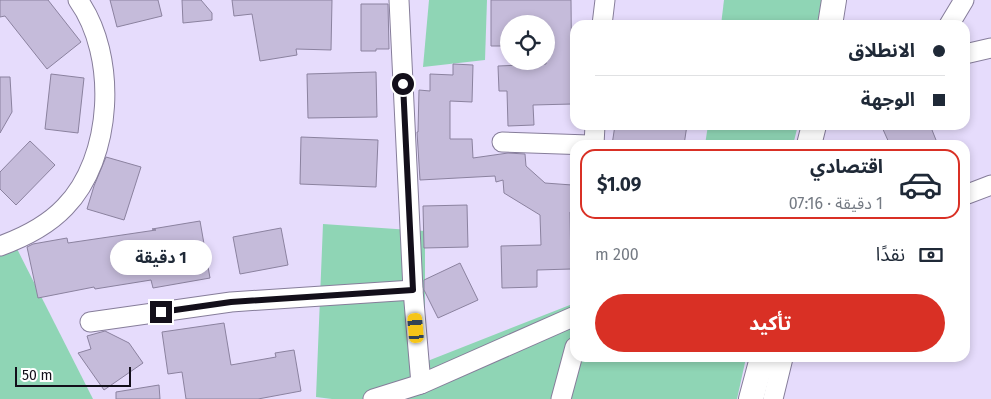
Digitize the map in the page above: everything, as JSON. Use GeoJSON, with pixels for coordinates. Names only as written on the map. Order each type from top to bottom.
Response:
{"type":"FeatureCollection","features":[{"type":"Feature","properties":{"kind":"main road"},"geometry":{"type":"LineString","coordinates":[[831,20],[834,0]]}},
{"type":"Feature","properties":{"kind":"main road"},"geometry":{"type":"LineString","coordinates":[[750,399],[761,362]]}},
{"type":"Feature","properties":{"kind":"street"},"geometry":{"type":"LineString","coordinates":[[0,246],[40,229],[65,207],[79,189],[90,170],[98,146],[106,91],[102,54],[95,29],[78,0]]}},
{"type":"Feature","properties":{"kind":"street"},"geometry":{"type":"LineString","coordinates":[[399,0],[413,290],[420,384]]}},
{"type":"Feature","properties":{"kind":"street"},"geometry":{"type":"LineString","coordinates":[[603,20],[605,0]]}},
{"type":"Feature","properties":{"kind":"street"},"geometry":{"type":"LineString","coordinates":[[952,20],[964,0]]}},
{"type":"Feature","properties":{"kind":"street"},"geometry":{"type":"LineString","coordinates":[[970,53],[991,48]]}},
{"type":"Feature","properties":{"kind":"street"},"geometry":{"type":"LineString","coordinates":[[502,142],[570,144]]}},
{"type":"Feature","properties":{"kind":"street"},"geometry":{"type":"LineString","coordinates":[[970,193],[991,185]]}},
{"type":"Feature","properties":{"kind":"street"},"geometry":{"type":"LineString","coordinates":[[90,322],[231,302],[413,290]]}},
{"type":"Feature","properties":{"kind":"street"},"geometry":{"type":"LineString","coordinates":[[372,399],[420,384],[570,318]]}},
{"type":"Feature","properties":{"kind":"street"},"geometry":{"type":"LineString","coordinates":[[561,399],[571,362]]}},
{"type":"Feature","properties":{"kind":"street"},"geometry":{"type":"LineString","coordinates":[[773,399],[782,362]]}},
{"type":"Feature","properties":{"kind":"green space"},"geometry":{"type":"Polygon","coordinates":[[[429,0],[487,0],[485,60],[423,67],[429,0]]]}},
{"type":"Feature","properties":{"kind":"green space"},"geometry":{"type":"Polygon","coordinates":[[[724,0],[826,0],[821,20],[722,20],[724,0]]]}},
{"type":"Feature","properties":{"kind":"green space"},"geometry":{"type":"Polygon","coordinates":[[[707,130],[797,130],[794,140],[706,140],[707,130]]]}},
{"type":"Feature","properties":{"kind":"green space"},"geometry":{"type":"Polygon","coordinates":[[[323,224],[425,231],[425,362],[570,305],[570,362],[745,362],[737,399],[332,399],[316,397],[323,224]]]}},
{"type":"Feature","properties":{"kind":"green space"},"geometry":{"type":"Polygon","coordinates":[[[10,235],[93,399],[0,399],[0,237],[10,235]]]}},
{"type":"Feature","properties":{"kind":"building"},"geometry":{"type":"Polygon","coordinates":[[[0,0],[48,0],[81,42],[47,69],[5,16],[0,17],[0,0]]]}},
{"type":"Feature","properties":{"kind":"building"},"geometry":{"type":"Polygon","coordinates":[[[110,0],[158,0],[162,16],[117,27],[110,0]]]}},
{"type":"Feature","properties":{"kind":"building"},"geometry":{"type":"Polygon","coordinates":[[[182,0],[201,0],[212,13],[212,20],[183,23],[182,0]]]}},
{"type":"Feature","properties":{"kind":"building"},"geometry":{"type":"Polygon","coordinates":[[[232,0],[332,0],[331,50],[296,49],[297,55],[260,61],[252,14],[234,16],[232,0]]]}},
{"type":"Feature","properties":{"kind":"building"},"geometry":{"type":"Polygon","coordinates":[[[491,0],[571,0],[570,104],[533,105],[534,125],[508,126],[507,91],[499,91],[498,66],[500,66],[500,70],[555,70],[555,15],[500,15],[500,46],[491,46],[491,0]]]}},
{"type":"Feature","properties":{"kind":"building"},"geometry":{"type":"Polygon","coordinates":[[[361,4],[388,4],[389,49],[361,51],[361,4]]]}},
{"type":"Feature","properties":{"kind":"building"},"geometry":{"type":"Polygon","coordinates":[[[453,64],[473,65],[472,102],[450,101],[450,139],[472,139],[473,158],[508,153],[525,154],[526,166],[545,183],[570,185],[570,269],[537,270],[537,287],[502,288],[501,246],[541,245],[540,215],[504,193],[503,180],[496,182],[495,176],[420,180],[417,132],[419,90],[430,91],[430,74],[453,75],[453,64]]]}},
{"type":"Feature","properties":{"kind":"building"},"geometry":{"type":"Polygon","coordinates":[[[376,72],[377,117],[308,118],[307,74],[376,72]]]}},
{"type":"Feature","properties":{"kind":"building"},"geometry":{"type":"Polygon","coordinates":[[[51,74],[84,78],[78,133],[45,129],[51,74]]]}},
{"type":"Feature","properties":{"kind":"building"},"geometry":{"type":"Polygon","coordinates":[[[0,77],[10,77],[12,112],[0,133],[0,77]]]}},
{"type":"Feature","properties":{"kind":"building"},"geometry":{"type":"Polygon","coordinates":[[[614,130],[686,130],[685,140],[613,140],[614,130]]]}},
{"type":"Feature","properties":{"kind":"building"},"geometry":{"type":"Polygon","coordinates":[[[883,130],[932,130],[936,140],[888,140],[883,130]]]}},
{"type":"Feature","properties":{"kind":"building"},"geometry":{"type":"Polygon","coordinates":[[[301,137],[378,140],[376,187],[300,184],[301,137]]]}},
{"type":"Feature","properties":{"kind":"building"},"geometry":{"type":"Polygon","coordinates":[[[30,141],[55,165],[16,205],[0,189],[0,172],[30,141]]]}},
{"type":"Feature","properties":{"kind":"building"},"geometry":{"type":"Polygon","coordinates":[[[106,157],[141,167],[124,220],[87,209],[106,157]]]}},
{"type":"Feature","properties":{"kind":"building"},"geometry":{"type":"Polygon","coordinates":[[[467,205],[468,247],[424,248],[423,206],[467,205]]]}},
{"type":"Feature","properties":{"kind":"building"},"geometry":{"type":"Polygon","coordinates":[[[200,221],[210,278],[153,288],[151,280],[95,289],[94,287],[38,298],[27,247],[33,244],[67,238],[68,243],[156,230],[152,229],[200,221]]]}},
{"type":"Feature","properties":{"kind":"building"},"geometry":{"type":"Polygon","coordinates":[[[281,228],[288,265],[240,274],[233,237],[281,228]]]}},
{"type":"Feature","properties":{"kind":"building"},"geometry":{"type":"Polygon","coordinates":[[[460,263],[478,300],[438,318],[424,290],[424,280],[460,263]]]}},
{"type":"Feature","properties":{"kind":"building"},"geometry":{"type":"Polygon","coordinates":[[[224,323],[231,365],[276,357],[275,353],[294,350],[301,391],[258,399],[186,399],[182,372],[168,374],[162,332],[224,323]]]}},
{"type":"Feature","properties":{"kind":"building"},"geometry":{"type":"Polygon","coordinates":[[[105,331],[129,343],[143,363],[104,390],[78,353],[91,349],[87,336],[105,331]]]}},
{"type":"Feature","properties":{"kind":"building"},"geometry":{"type":"Polygon","coordinates":[[[159,385],[160,399],[116,399],[116,392],[159,385]]]}},
{"type":"Feature","properties":{"kind":"route"},"geometry":{"type":"LineString","coordinates":[[161,312],[231,302],[413,290],[403,84]]}}]}
